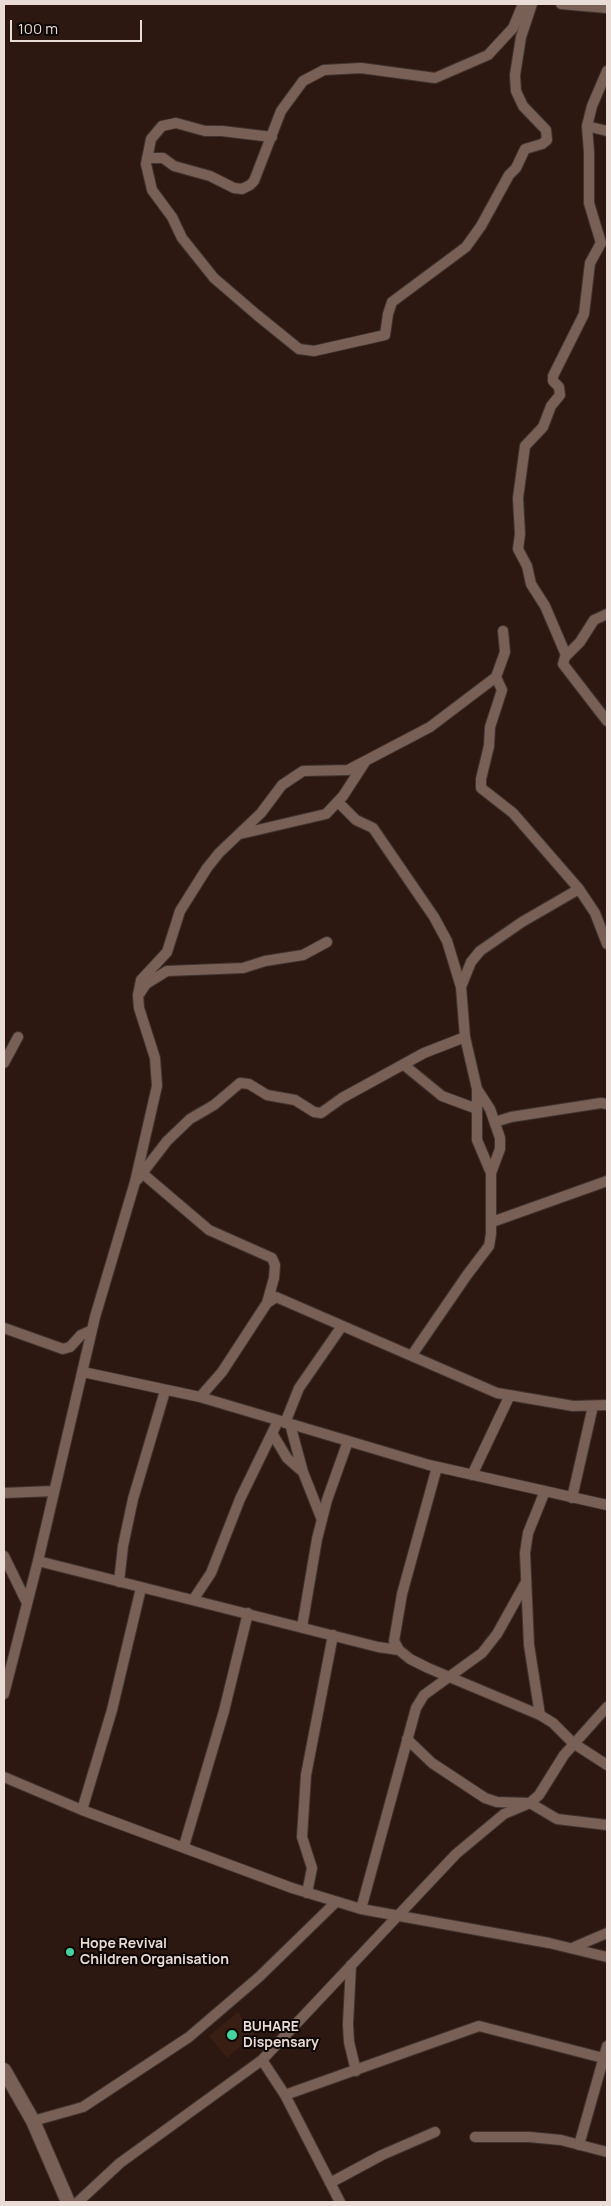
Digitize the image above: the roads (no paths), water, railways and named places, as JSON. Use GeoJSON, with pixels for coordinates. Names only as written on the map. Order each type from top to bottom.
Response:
{"type":"FeatureCollection","features":[{"type":"Feature","properties":{"kind":"main road"},"geometry":{"type":"LineString","coordinates":[[4,2070],[33,2121],[68,2202]]}},
{"type":"Feature","properties":{"kind":"street"},"geometry":{"type":"LineString","coordinates":[[147,158],[162,158],[180,168],[203,174],[226,185],[242,189],[250,186],[272,137],[281,111],[303,81],[324,70],[361,68],[434,78],[488,55],[513,28],[523,4]]}},
{"type":"Feature","properties":{"kind":"street"},"geometry":{"type":"LineString","coordinates":[[272,137],[222,131],[204,132],[176,123],[162,126],[151,139],[147,158],[146,171],[152,190],[172,217],[182,238],[214,278],[300,349],[314,351],[385,335],[392,302],[466,248],[482,226],[509,175],[516,168],[523,151],[528,147],[542,144],[547,140],[547,133],[523,106],[516,91],[515,75],[521,37],[532,4]]}},
{"type":"Feature","properties":{"kind":"street"},"geometry":{"type":"LineString","coordinates":[[561,4],[607,8]]}},
{"type":"Feature","properties":{"kind":"street"},"geometry":{"type":"LineString","coordinates":[[566,655],[545,606],[531,584],[527,566],[518,549],[520,534],[518,498],[525,446],[543,427],[551,406],[560,395],[553,376],[584,314],[590,263],[601,243],[589,202],[587,126],[595,98],[607,71]]}},
{"type":"Feature","properties":{"kind":"street"},"geometry":{"type":"LineString","coordinates":[[587,126],[607,131]]}},
{"type":"Feature","properties":{"kind":"street"},"geometry":{"type":"LineString","coordinates":[[607,614],[594,620],[580,642],[566,655],[563,664],[607,722]]}},
{"type":"Feature","properties":{"kind":"street"},"geometry":{"type":"LineString","coordinates":[[4,1694],[28,1603],[92,1330],[135,1182],[157,1086],[155,1058],[142,1019],[138,995],[141,980],[167,952],[180,911],[213,860],[261,813],[282,785],[304,771],[348,770],[398,742],[430,727],[496,677],[505,652],[502,631]]}},
{"type":"Feature","properties":{"kind":"street"},"geometry":{"type":"LineString","coordinates":[[496,677],[502,690],[490,727],[489,746],[481,779],[481,788],[518,818],[579,889],[595,913],[607,944]]}},
{"type":"Feature","properties":{"kind":"street"},"geometry":{"type":"LineString","coordinates":[[239,834],[326,814],[338,802],[365,762]]}},
{"type":"Feature","properties":{"kind":"street"},"geometry":{"type":"LineString","coordinates":[[338,802],[356,820],[373,828],[434,917],[447,941],[461,987],[465,1037],[477,1090],[477,1140],[491,1173]]}},
{"type":"Feature","properties":{"kind":"street"},"geometry":{"type":"LineString","coordinates":[[461,987],[471,962],[480,951],[522,922],[579,889]]}},
{"type":"Feature","properties":{"kind":"street"},"geometry":{"type":"LineString","coordinates":[[138,995],[146,984],[167,971],[243,968],[265,961],[303,955],[327,942]]}},
{"type":"Feature","properties":{"kind":"street"},"geometry":{"type":"LineString","coordinates":[[4,1063],[18,1037]]}},
{"type":"Feature","properties":{"kind":"street"},"geometry":{"type":"LineString","coordinates":[[135,1182],[167,1141],[190,1119],[214,1105],[240,1083],[249,1084],[267,1095],[295,1100],[314,1112],[321,1113],[342,1098],[424,1053],[465,1037]]}},
{"type":"Feature","properties":{"kind":"street"},"geometry":{"type":"LineString","coordinates":[[404,1065],[442,1096],[477,1109]]}},
{"type":"Feature","properties":{"kind":"street"},"geometry":{"type":"LineString","coordinates":[[412,1356],[489,1246],[492,1222],[491,1173],[500,1149],[500,1138],[485,1098],[477,1090]]}},
{"type":"Feature","properties":{"kind":"street"},"geometry":{"type":"LineString","coordinates":[[495,1122],[511,1117],[601,1103],[607,1104]]}},
{"type":"Feature","properties":{"kind":"street"},"geometry":{"type":"LineString","coordinates":[[142,1173],[209,1230],[272,1258],[274,1271],[268,1303]]}},
{"type":"Feature","properties":{"kind":"street"},"geometry":{"type":"LineString","coordinates":[[492,1222],[607,1181]]}},
{"type":"Feature","properties":{"kind":"street"},"geometry":{"type":"LineString","coordinates":[[200,1397],[222,1372],[273,1298],[285,1299],[342,1326],[497,1393],[549,1403],[607,1405]]}},
{"type":"Feature","properties":{"kind":"street"},"geometry":{"type":"LineString","coordinates":[[193,1600],[212,1573],[240,1498],[272,1432],[284,1422],[299,1388],[342,1326]]}},
{"type":"Feature","properties":{"kind":"street"},"geometry":{"type":"LineString","coordinates":[[4,1328],[63,1349],[70,1347],[81,1335],[92,1330]]}},
{"type":"Feature","properties":{"kind":"street"},"geometry":{"type":"LineString","coordinates":[[83,1372],[200,1397],[437,1467],[607,1505]]}},
{"type":"Feature","properties":{"kind":"street"},"geometry":{"type":"LineString","coordinates":[[119,1582],[123,1546],[133,1500],[166,1391]]}},
{"type":"Feature","properties":{"kind":"street"},"geometry":{"type":"LineString","coordinates":[[472,1475],[510,1395]]}},
{"type":"Feature","properties":{"kind":"street"},"geometry":{"type":"LineString","coordinates":[[572,1498],[593,1406]]}},
{"type":"Feature","properties":{"kind":"street"},"geometry":{"type":"LineString","coordinates":[[284,1422],[322,1520]]}},
{"type":"Feature","properties":{"kind":"street"},"geometry":{"type":"LineString","coordinates":[[272,1432],[287,1458],[303,1472]]}},
{"type":"Feature","properties":{"kind":"street"},"geometry":{"type":"LineString","coordinates":[[302,1627],[310,1573],[322,1520],[348,1441]]}},
{"type":"Feature","properties":{"kind":"street"},"geometry":{"type":"LineString","coordinates":[[437,1467],[402,1594],[394,1641],[399,1650],[410,1659],[540,1715],[553,1723],[573,1744],[607,1765]]}},
{"type":"Feature","properties":{"kind":"street"},"geometry":{"type":"LineString","coordinates":[[4,1493],[53,1491]]}},
{"type":"Feature","properties":{"kind":"street"},"geometry":{"type":"LineString","coordinates":[[540,1715],[529,1645],[526,1582],[528,1533],[545,1491]]}},
{"type":"Feature","properties":{"kind":"street"},"geometry":{"type":"LineString","coordinates":[[4,1556],[28,1603]]}},
{"type":"Feature","properties":{"kind":"street"},"geometry":{"type":"LineString","coordinates":[[38,1561],[378,1647],[399,1650]]}},
{"type":"Feature","properties":{"kind":"street"},"geometry":{"type":"LineString","coordinates":[[361,1909],[416,1708],[424,1695],[482,1652],[498,1634],[526,1582]]}},
{"type":"Feature","properties":{"kind":"street"},"geometry":{"type":"LineString","coordinates":[[82,1810],[115,1701],[141,1588]]}},
{"type":"Feature","properties":{"kind":"street"},"geometry":{"type":"LineString","coordinates":[[184,1846],[224,1711],[248,1613]]}},
{"type":"Feature","properties":{"kind":"street"},"geometry":{"type":"LineString","coordinates":[[307,1893],[312,1868],[302,1836],[306,1775],[333,1635]]}},
{"type":"Feature","properties":{"kind":"street"},"geometry":{"type":"LineString","coordinates":[[78,2202],[131,2155],[262,2060],[396,1916],[486,1827],[504,1814],[530,1803],[544,1789],[573,1744],[607,1707]]}},
{"type":"Feature","properties":{"kind":"street"},"geometry":{"type":"LineString","coordinates":[[407,1739],[432,1762],[485,1798],[497,1802],[530,1803],[557,1819],[607,1825]]}},
{"type":"Feature","properties":{"kind":"street"},"geometry":{"type":"LineString","coordinates":[[4,1777],[82,1810],[336,1902],[361,1909],[572,1948],[607,1957]]}},
{"type":"Feature","properties":{"kind":"street"},"geometry":{"type":"LineString","coordinates":[[33,2121],[83,2107],[189,2037],[259,1977],[336,1902]]}},
{"type":"Feature","properties":{"kind":"street"},"geometry":{"type":"LineString","coordinates":[[572,1948],[607,1934]]}},
{"type":"Feature","properties":{"kind":"street"},"geometry":{"type":"LineString","coordinates":[[350,1965],[349,2042],[356,2071]]}},
{"type":"Feature","properties":{"kind":"street"},"geometry":{"type":"LineString","coordinates":[[285,2095],[478,2026],[605,2058]]}},
{"type":"Feature","properties":{"kind":"street"},"geometry":{"type":"LineString","coordinates":[[579,2145],[607,2046]]}},
{"type":"Feature","properties":{"kind":"street"},"geometry":{"type":"LineString","coordinates":[[262,2060],[285,2095],[340,2202]]}},
{"type":"Feature","properties":{"kind":"street"},"geometry":{"type":"LineString","coordinates":[[330,2183],[382,2155],[436,2132]]}},
{"type":"Feature","properties":{"kind":"street"},"geometry":{"type":"LineString","coordinates":[[475,2137],[529,2137],[561,2140],[607,2152]]}},
{"type":"Feature","properties":{"kind":"place","name":"Hope Revival Children Organisation"},"geometry":{"type":"Point","coordinates":[70,1952]}},
{"type":"Feature","properties":{"kind":"place","name":"BUHARE Dispensary"},"geometry":{"type":"Point","coordinates":[232,2035]}}]}
